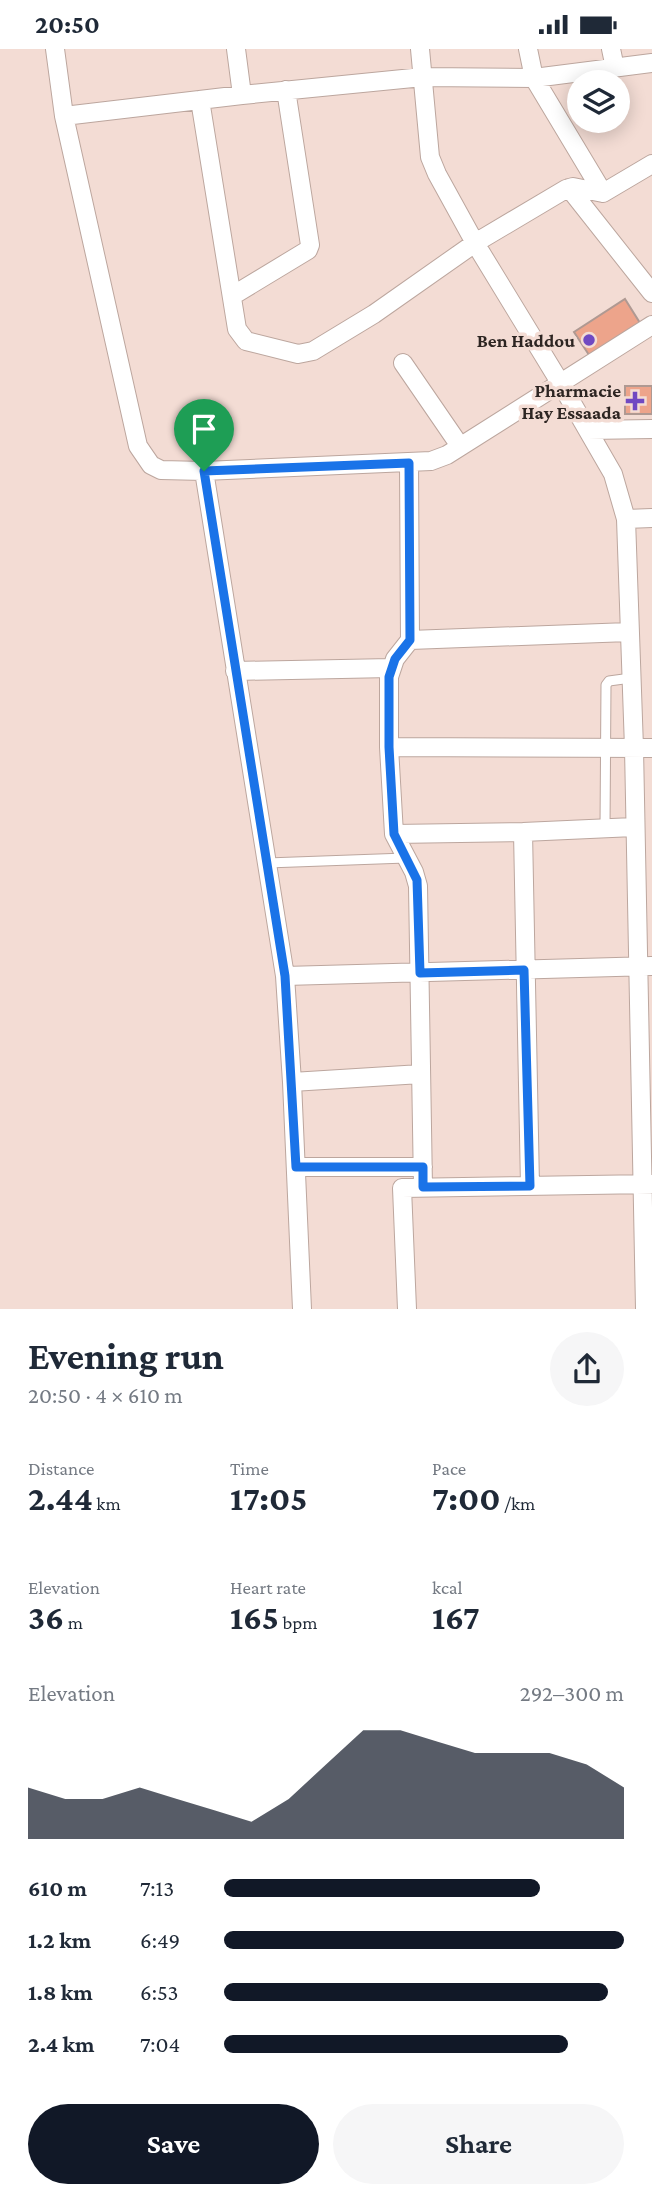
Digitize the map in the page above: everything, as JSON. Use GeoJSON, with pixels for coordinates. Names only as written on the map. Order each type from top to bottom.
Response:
{"type":"FeatureCollection","features":[{"type":"Feature","properties":{"kind":"street"},"geometry":{"type":"LineString","coordinates":[[55,49],[64,116],[138,446],[151,465],[161,470],[204,471],[431,461],[447,455],[652,325]]}},
{"type":"Feature","properties":{"kind":"street"},"geometry":{"type":"LineString","coordinates":[[236,49],[242,95]]}},
{"type":"Feature","properties":{"kind":"street"},"geometry":{"type":"LineString","coordinates":[[420,49],[430,157],[437,174],[475,243],[588,430],[612,474],[626,519],[631,678],[643,748],[635,827],[645,966],[645,1309]]}},
{"type":"Feature","properties":{"kind":"street"},"geometry":{"type":"LineString","coordinates":[[528,49],[534,78],[603,193]]}},
{"type":"Feature","properties":{"kind":"street"},"geometry":{"type":"LineString","coordinates":[[611,49],[615,68]]}},
{"type":"Feature","properties":{"kind":"street"},"geometry":{"type":"LineString","coordinates":[[64,116],[423,77],[534,78],[652,64]]}},
{"type":"Feature","properties":{"kind":"street"},"geometry":{"type":"LineString","coordinates":[[232,296],[308,250],[310,244],[286,90]]}},
{"type":"Feature","properties":{"kind":"street"},"geometry":{"type":"LineString","coordinates":[[200,100],[237,328],[246,341],[298,354],[313,351],[373,314],[475,243],[569,188],[603,193],[652,164]]}},
{"type":"Feature","properties":{"kind":"street"},"geometry":{"type":"LineString","coordinates":[[569,188],[652,293]]}},
{"type":"Feature","properties":{"kind":"street"},"geometry":{"type":"LineString","coordinates":[[403,363],[460,446]]}},
{"type":"Feature","properties":{"kind":"street"},"geometry":{"type":"LineString","coordinates":[[588,430],[652,429]]}},
{"type":"Feature","properties":{"kind":"street"},"geometry":{"type":"LineString","coordinates":[[409,463],[410,640],[395,659],[389,677],[389,747],[394,834],[414,872],[418,886],[423,1187]]}},
{"type":"Feature","properties":{"kind":"street"},"geometry":{"type":"LineString","coordinates":[[204,471],[285,976],[302,1309]]}},
{"type":"Feature","properties":{"kind":"street"},"geometry":{"type":"LineString","coordinates":[[626,519],[652,518]]}},
{"type":"Feature","properties":{"kind":"street"},"geometry":{"type":"LineString","coordinates":[[410,640],[629,632]]}},
{"type":"Feature","properties":{"kind":"street"},"geometry":{"type":"LineString","coordinates":[[235,671],[391,668]]}},
{"type":"Feature","properties":{"kind":"street"},"geometry":{"type":"LineString","coordinates":[[389,747],[643,748]]}},
{"type":"Feature","properties":{"kind":"street"},"geometry":{"type":"LineString","coordinates":[[394,834],[635,827]]}},
{"type":"Feature","properties":{"kind":"street"},"geometry":{"type":"LineString","coordinates":[[523,832],[530,1186]]}},
{"type":"Feature","properties":{"kind":"street"},"geometry":{"type":"LineString","coordinates":[[285,976],[645,966]]}},
{"type":"Feature","properties":{"kind":"street"},"geometry":{"type":"LineString","coordinates":[[292,1082],[421,1074]]}},
{"type":"Feature","properties":{"kind":"street"},"geometry":{"type":"LineString","coordinates":[[296,1167],[423,1167]]}},
{"type":"Feature","properties":{"kind":"street"},"geometry":{"type":"LineString","coordinates":[[407,1309],[401,1190],[423,1187],[647,1184]]}},
{"type":"Feature","properties":{"kind":"lane"},"geometry":{"type":"LineString","coordinates":[[605,828],[607,683],[631,678]]}},
{"type":"Feature","properties":{"kind":"lane"},"geometry":{"type":"LineString","coordinates":[[267,863],[406,858]]}},
{"type":"Feature","properties":{"kind":"building"},"geometry":{"type":"Polygon","coordinates":[[[625,299],[640,323],[589,355],[574,332],[625,299]]]}},
{"type":"Feature","properties":{"kind":"building"},"geometry":{"type":"Polygon","coordinates":[[[625,386],[652,386],[652,414],[625,414],[625,386]]]}},
{"type":"Feature","properties":{"kind":"place","name":"Ben Haddou"},"geometry":{"type":"Point","coordinates":[589,340]}},
{"type":"Feature","properties":{"kind":"place","name":"Pharmacie Hay Essaada"},"geometry":{"type":"Point","coordinates":[635,401]}},
{"type":"Feature","properties":{"kind":"route"},"geometry":{"type":"LineString","coordinates":[[409,463],[410,640],[395,659],[389,677],[389,747],[394,834],[417,880],[420,973],[524,970],[530,1186],[423,1187],[423,1167],[296,1167],[285,976],[204,471],[409,463]]}}]}
